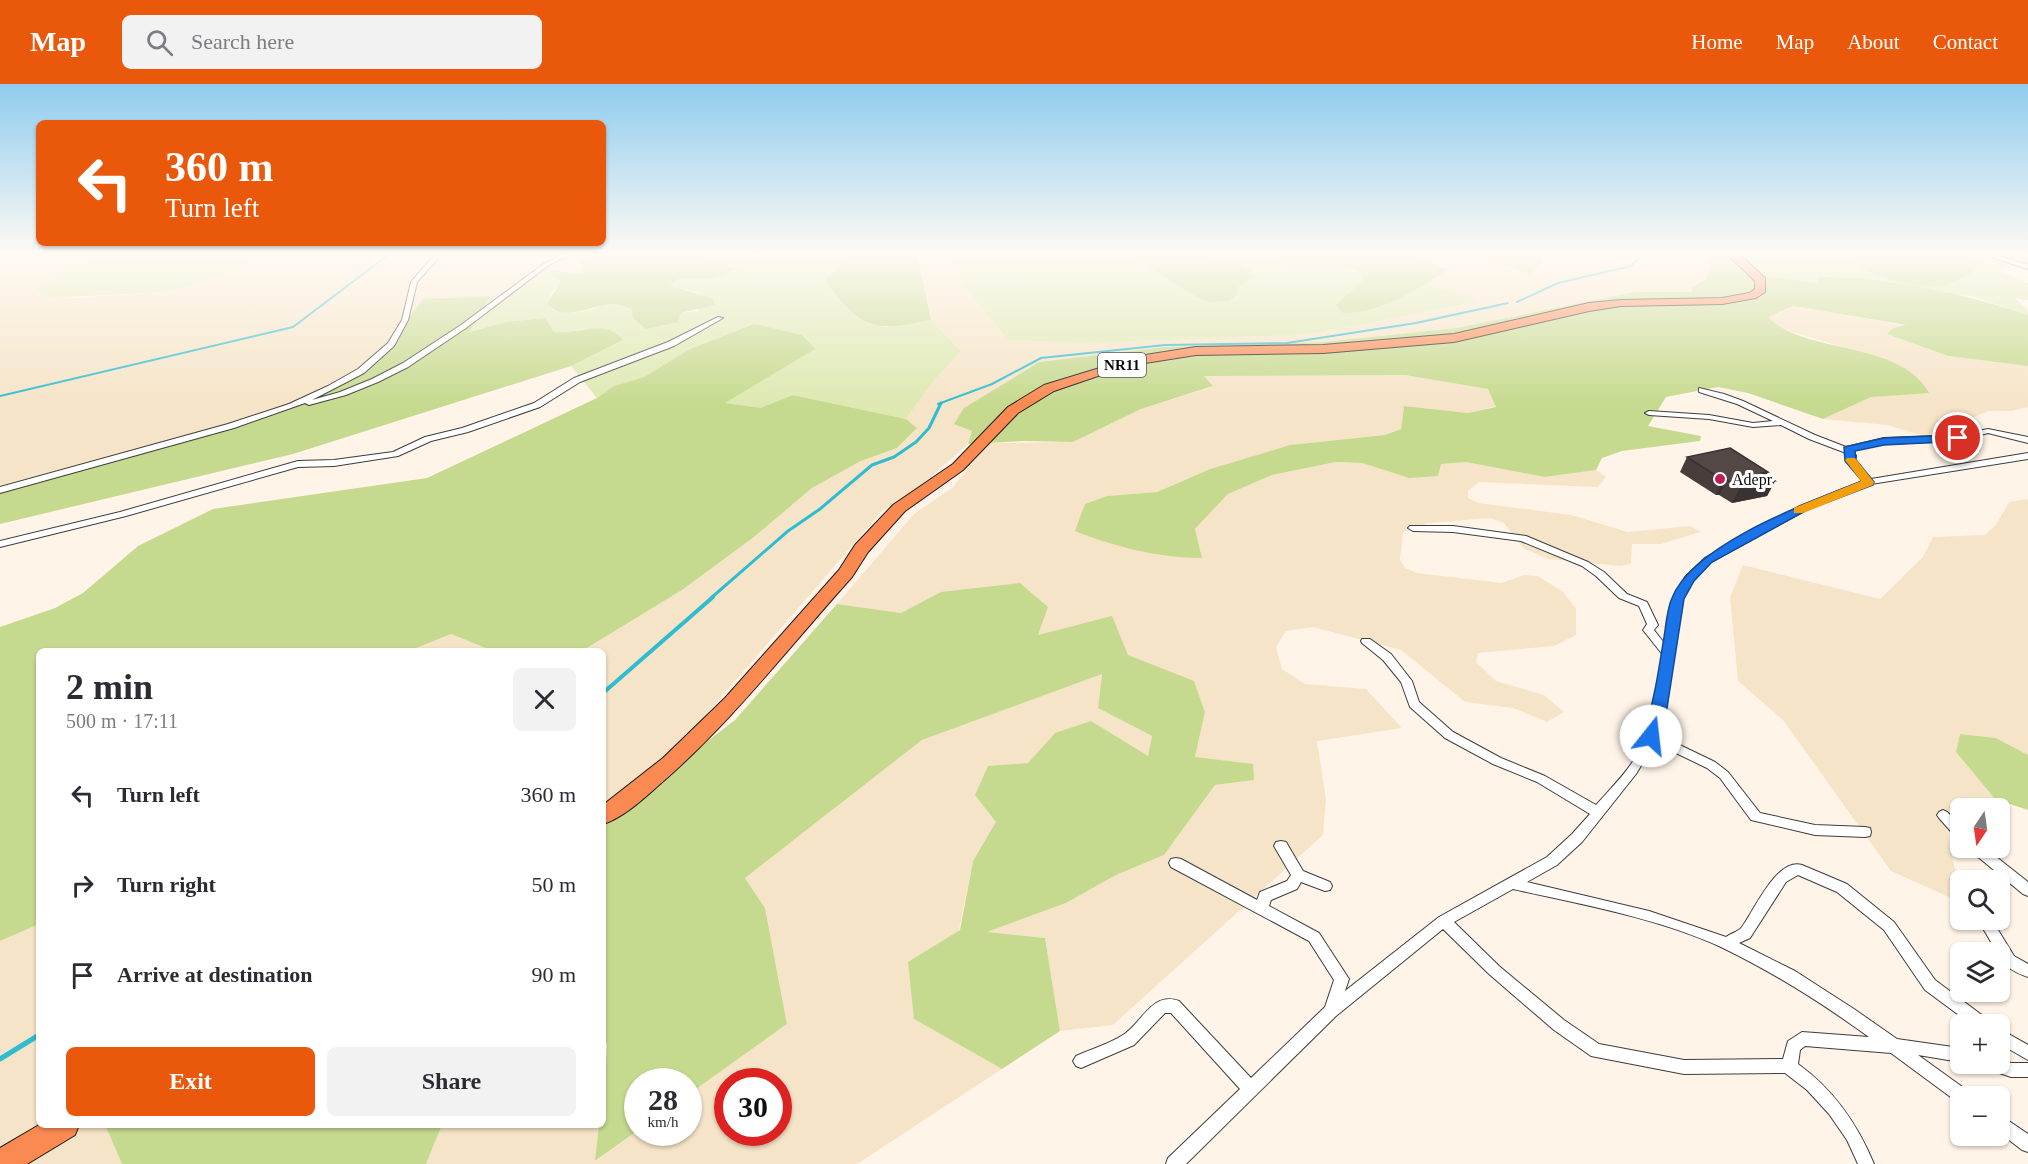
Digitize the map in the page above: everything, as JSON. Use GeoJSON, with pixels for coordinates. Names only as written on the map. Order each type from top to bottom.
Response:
{"type":"FeatureCollection","features":[{"type":"Feature","properties":{"kind":"highway","name":"NR11"},"geometry":{"type":"LineString","coordinates":[[606,814],[662,771],[699,736],[846,573],[861,549],[899,508],[958,467],[1001,420],[1028,399],[1057,386],[1117,366],[1182,352],[1323,349],[1454,338],[1493,332],[1589,307],[1651,302]]}},
{"type":"Feature","properties":{"kind":"highway"},"geometry":{"type":"LineString","coordinates":[[0,1164],[60,1128]]}},
{"type":"Feature","properties":{"kind":"street"},"geometry":{"type":"LineString","coordinates":[[292,406],[331,388],[380,357],[405,320],[409,302]]}},
{"type":"Feature","properties":{"kind":"street"},"geometry":{"type":"LineString","coordinates":[[0,490],[182,441],[292,406],[353,392],[403,368],[494,302]]}},
{"type":"Feature","properties":{"kind":"street"},"geometry":{"type":"LineString","coordinates":[[0,544],[142,509],[298,464],[334,463],[395,454],[428,438],[465,430],[537,405],[577,380],[671,344],[720,318]]}},
{"type":"Feature","properties":{"kind":"street"},"geometry":{"type":"LineString","coordinates":[[1702,390],[1725,395],[1781,423],[1849,451],[1852,456],[1851,461],[1869,482]]}},
{"type":"Feature","properties":{"kind":"street"},"geometry":{"type":"LineString","coordinates":[[1649,413],[1709,417],[1753,425],[1781,423]]}},
{"type":"Feature","properties":{"kind":"street"},"geometry":{"type":"LineString","coordinates":[[1849,451],[1848,449],[1864,444],[1958,438],[1988,431],[2028,440]]}},
{"type":"Feature","properties":{"kind":"street"},"geometry":{"type":"LineString","coordinates":[[1174,1164],[1331,1011],[1444,921],[1552,861],[1577,838],[1632,771],[1651,736],[1678,599],[1689,579],[1708,560],[1803,508],[1869,482],[2028,456]]}},
{"type":"Feature","properties":{"kind":"street"},"geometry":{"type":"LineString","coordinates":[[1413,528],[1453,529],[1523,538],[1585,564],[1600,574],[1623,596],[1643,604],[1653,625],[1648,630],[1668,656]]}},
{"type":"Feature","properties":{"kind":"street"},"geometry":{"type":"LineString","coordinates":[[1366,641],[1387,657],[1406,681],[1414,704],[1449,735],[1497,761],[1542,779],[1599,813]]}},
{"type":"Feature","properties":{"kind":"street"},"geometry":{"type":"LineString","coordinates":[[1651,736],[1711,765],[1724,775],[1756,817],[1815,830],[1865,832]]}},
{"type":"Feature","properties":{"kind":"street"},"geometry":{"type":"LineString","coordinates":[[1942,815],[1950,823]]}},
{"type":"Feature","properties":{"kind":"street"},"geometry":{"type":"LineString","coordinates":[[1281,846],[1298,875],[1325,886]]}},
{"type":"Feature","properties":{"kind":"street"},"geometry":{"type":"LineString","coordinates":[[1989,858],[2028,890]]}},
{"type":"Feature","properties":{"kind":"street"},"geometry":{"type":"LineString","coordinates":[[1176,863],[1314,937],[1342,979],[1331,1011]]}},
{"type":"Feature","properties":{"kind":"street"},"geometry":{"type":"LineString","coordinates":[[1729,945],[1733,939],[1745,934],[1781,878],[1797,869],[1842,888],[1889,927],[1930,985],[1969,1014]]}},
{"type":"Feature","properties":{"kind":"street"},"geometry":{"type":"LineString","coordinates":[[1261,910],[1265,896],[1292,885],[1298,875]]}},
{"type":"Feature","properties":{"kind":"street"},"geometry":{"type":"LineString","coordinates":[[1513,884],[1641,915],[1729,945],[1781,971],[1826,999],[1950,1088]]}},
{"type":"Feature","properties":{"kind":"street"},"geometry":{"type":"LineString","coordinates":[[1444,921],[1494,970],[1559,1025],[1596,1051],[1684,1067],[1787,1065],[1811,1082],[1843,1119],[1866,1164]]}},
{"type":"Feature","properties":{"kind":"street"},"geometry":{"type":"LineString","coordinates":[[1991,930],[2009,960],[2028,971]]}},
{"type":"Feature","properties":{"kind":"street"},"geometry":{"type":"LineString","coordinates":[[1081,1061],[1129,1041],[1161,1007],[1174,1006],[1250,1088]]}},
{"type":"Feature","properties":{"kind":"street"},"geometry":{"type":"LineString","coordinates":[[1787,1065],[1792,1059],[1793,1046],[1802,1039],[1890,1045],[1950,1054]]}},
{"type":"Feature","properties":{"kind":"street"},"geometry":{"type":"LineString","coordinates":[[2010,1042],[2028,1053]]}},
{"type":"Feature","properties":{"kind":"street"},"geometry":{"type":"LineString","coordinates":[[2010,1070],[2028,1070]]}},
{"type":"Feature","properties":{"kind":"street"},"geometry":{"type":"LineString","coordinates":[[2010,1130],[2028,1144]]}},
{"type":"Feature","properties":{"kind":"shaded area"},"geometry":{"type":"Polygon","coordinates":[[[0,302],[438,302],[361,371],[292,406],[0,490],[0,302]]]}},
{"type":"Feature","properties":{"kind":"shaded area"},"geometry":{"type":"Polygon","coordinates":[[[927,302],[977,302],[1008,340],[1079,343],[1323,332],[1473,302],[1583,302],[1456,328],[1323,342],[1164,347],[1039,362],[964,408],[973,431],[968,444],[918,488],[882,511],[659,769],[606,811],[606,648],[587,648],[682,590],[754,537],[812,488],[861,461],[897,448],[917,428],[906,419],[932,383],[961,351],[931,320],[927,302]]]}},
{"type":"Feature","properties":{"kind":"shaded area"},"geometry":{"type":"Polygon","coordinates":[[[1793,306],[1909,326],[1887,334],[1948,356],[2028,366],[2028,407],[2012,411],[1989,411],[1929,435],[1917,434],[1888,425],[1823,419],[1871,397],[1929,392],[1894,363],[1793,332],[1775,325],[1767,317],[1793,306]]]}},
{"type":"Feature","properties":{"kind":"shaded area"},"geometry":{"type":"Polygon","coordinates":[[[1405,375],[1488,389],[1497,406],[1468,413],[1404,406],[1401,429],[1385,435],[1290,445],[1210,469],[1157,492],[1107,496],[1085,504],[1076,531],[1202,558],[1195,529],[1228,494],[1272,475],[1336,462],[1362,463],[1409,478],[1441,464],[1466,462],[1545,477],[1596,470],[1606,477],[1598,487],[1479,482],[1468,491],[1468,498],[1479,503],[1571,515],[1628,532],[1690,526],[1701,532],[1661,544],[1632,544],[1631,564],[1620,566],[1548,559],[1523,548],[1504,523],[1490,518],[1429,523],[1403,532],[1400,560],[1405,568],[1417,573],[1502,583],[1524,575],[1538,576],[1563,592],[1576,609],[1576,635],[1554,646],[1478,653],[1476,662],[1496,681],[1544,695],[1564,712],[1547,722],[1513,708],[1465,702],[1401,650],[1313,627],[1286,631],[1276,647],[1282,669],[1305,684],[1366,689],[1402,728],[1317,741],[1326,799],[1323,835],[1113,1025],[1060,1031],[1045,938],[985,932],[1066,903],[1116,875],[1164,855],[1215,785],[1253,780],[1195,757],[1205,712],[1194,682],[1128,655],[1037,635],[942,592],[901,613],[837,604],[913,515],[953,487],[988,443],[1073,442],[1141,409],[1212,387],[1203,376],[1405,375]]]}},
{"type":"Feature","properties":{"kind":"shaded area"},"geometry":{"type":"Polygon","coordinates":[[[2028,499],[2028,755],[1996,738],[1960,734],[1956,752],[1994,798],[1950,798],[1950,813],[1943,815],[1950,846],[1950,858],[1953,858],[1955,870],[1950,870],[1950,898],[1891,871],[1783,720],[1738,681],[1730,597],[1743,565],[1880,599],[1923,557],[1933,537],[1985,535],[1996,525],[2009,502],[2028,499]]]}},
{"type":"Feature","properties":{"kind":"shaded area"},"geometry":{"type":"Polygon","coordinates":[[[451,634],[486,648],[416,648],[451,634]]]}},
{"type":"Feature","properties":{"kind":"shaded area"},"geometry":{"type":"Polygon","coordinates":[[[1102,673],[1098,708],[1152,736],[1149,756],[1055,733],[1028,763],[975,795],[997,822],[973,861],[959,930],[914,1019],[1002,1069],[857,1164],[426,1164],[441,1128],[599,1128],[596,1161],[624,1141],[624,1146],[702,1146],[702,1085],[714,1076],[714,1146],[792,1146],[792,1068],[725,1068],[787,1024],[765,908],[745,878],[922,740],[1102,673]]]}},
{"type":"Feature","properties":{"kind":"shaded area"},"geometry":{"type":"Polygon","coordinates":[[[36,925],[36,1128],[106,1128],[122,1164],[0,1164],[0,941],[36,925]]]}},
{"type":"Feature","properties":{"kind":"green space"},"geometry":{"type":"Polygon","coordinates":[[[420,302],[487,302],[469,332],[506,322],[545,318],[554,332],[600,329],[616,333],[623,340],[571,366],[293,454],[0,524],[0,490],[231,426],[331,388],[380,357],[420,302]]]}},
{"type":"Feature","properties":{"kind":"green space"},"geometry":{"type":"Polygon","coordinates":[[[487,302],[551,302],[553,310],[571,313],[591,310],[605,304],[624,304],[632,310],[680,313],[699,311],[700,302],[848,302],[869,323],[885,327],[931,320],[961,351],[932,383],[906,419],[793,395],[761,409],[724,403],[688,350],[644,377],[614,386],[597,398],[571,366],[623,340],[583,329],[563,333],[554,332],[545,318],[506,322],[468,332],[487,302]]]}},
{"type":"Feature","properties":{"kind":"green space"},"geometry":{"type":"Polygon","coordinates":[[[714,302],[715,305],[680,313],[678,322],[646,329],[633,318],[632,310],[622,305],[611,304],[567,313],[557,311],[547,304],[714,302]]]}},
{"type":"Feature","properties":{"kind":"green space"},"geometry":{"type":"Polygon","coordinates":[[[927,302],[931,320],[902,325],[875,325],[858,316],[843,303],[927,302]]]}},
{"type":"Feature","properties":{"kind":"green space"},"geometry":{"type":"Polygon","coordinates":[[[977,302],[1340,302],[1337,305],[1352,302],[1474,302],[1323,332],[1292,335],[1079,343],[1008,340],[977,302]]]}},
{"type":"Feature","properties":{"kind":"green space"},"geometry":{"type":"Polygon","coordinates":[[[1339,302],[1391,302],[1371,309],[1343,313],[1336,305],[1339,302]]]}},
{"type":"Feature","properties":{"kind":"green space"},"geometry":{"type":"Polygon","coordinates":[[[1583,302],[1985,302],[2028,315],[2028,366],[1948,356],[1887,334],[1893,328],[1906,325],[1793,306],[1768,317],[1784,329],[1804,337],[1897,364],[1916,376],[1929,393],[1871,397],[1823,419],[1748,393],[1718,387],[1666,397],[1648,426],[1701,436],[1700,441],[1622,451],[1602,458],[1596,470],[1545,477],[1466,462],[1441,464],[1438,476],[1409,478],[1362,463],[1336,462],[1272,475],[1228,494],[1195,529],[1202,558],[1170,556],[1138,550],[1075,531],[1085,504],[1107,496],[1157,492],[1210,469],[1290,445],[1385,435],[1401,429],[1404,406],[1468,413],[1496,407],[1488,389],[1405,375],[1204,376],[1213,386],[1141,409],[1073,442],[1023,441],[968,444],[972,431],[954,424],[964,408],[1039,362],[1164,347],[1323,342],[1456,328],[1583,302]]]}},
{"type":"Feature","properties":{"kind":"green space"},"geometry":{"type":"Polygon","coordinates":[[[1990,302],[2019,302],[2028,311],[2028,315],[1990,302]]]}},
{"type":"Feature","properties":{"kind":"green space"},"geometry":{"type":"Polygon","coordinates":[[[754,324],[802,335],[815,349],[725,403],[761,408],[793,395],[906,419],[917,428],[897,448],[861,461],[812,488],[754,537],[682,590],[587,648],[486,648],[451,634],[416,648],[36,648],[36,925],[0,941],[0,627],[55,608],[83,593],[138,546],[213,509],[427,478],[597,398],[614,386],[644,377],[688,350],[754,324]]]}},
{"type":"Feature","properties":{"kind":"green space"},"geometry":{"type":"Polygon","coordinates":[[[1020,583],[1048,607],[1038,635],[1112,616],[1128,655],[1194,681],[1205,712],[1195,757],[1253,764],[1254,780],[1215,785],[1164,855],[1116,875],[1066,903],[987,932],[1045,938],[1060,1031],[1002,1069],[914,1019],[908,962],[960,930],[973,861],[996,822],[975,795],[988,766],[1028,763],[1055,733],[1091,721],[1148,756],[1152,736],[1098,708],[1102,674],[922,740],[745,878],[765,908],[787,1024],[725,1068],[714,1068],[714,1076],[702,1085],[702,1068],[624,1068],[624,1140],[595,1161],[599,1128],[606,1128],[606,816],[626,804],[735,720],[837,604],[901,613],[941,592],[1020,583]]]}},
{"type":"Feature","properties":{"kind":"green space"},"geometry":{"type":"Polygon","coordinates":[[[1960,734],[1996,738],[2028,755],[2028,810],[2010,804],[2010,798],[1994,798],[1956,752],[1960,734]]]}},
{"type":"Feature","properties":{"kind":"green space"},"geometry":{"type":"Polygon","coordinates":[[[106,1128],[441,1128],[426,1164],[122,1164],[106,1128]]]}},
{"type":"Feature","properties":{"kind":"building"},"geometry":{"type":"Polygon","coordinates":[[[1730,448],[1768,472],[1762,473],[1775,481],[1740,488],[1687,457],[1730,448]]]}},
{"type":"Feature","properties":{"kind":"waterway"},"geometry":{"type":"LineString","coordinates":[[0,396],[293,327],[325,302]]}},
{"type":"Feature","properties":{"kind":"waterway"},"geometry":{"type":"LineString","coordinates":[[938,404],[992,384],[1041,358],[1165,345],[1287,343],[1416,323],[1508,303]]}},
{"type":"Feature","properties":{"kind":"waterway"},"geometry":{"type":"LineString","coordinates":[[711,598],[788,531],[820,509],[872,465],[894,457],[916,442],[929,428],[941,403]]}},
{"type":"Feature","properties":{"kind":"waterway"},"geometry":{"type":"LineString","coordinates":[[606,690],[713,597]]}},
{"type":"Feature","properties":{"kind":"waterway"},"geometry":{"type":"LineString","coordinates":[[0,1059],[36,1037]]}},
{"type":"Feature","properties":{"kind":"slow traffic"},"geometry":{"type":"LineString","coordinates":[[1799,510],[1869,482],[1860,475],[1851,460]]}},
{"type":"Feature","properties":{"kind":"place","name":"Adepr"},"geometry":{"type":"Point","coordinates":[1720,479]}},
{"type":"Feature","properties":{"kind":"route"},"geometry":{"type":"LineString","coordinates":[[1651,736],[1659,708],[1678,599],[1689,579],[1708,560],[1761,528],[1803,508],[1869,482],[1860,475],[1851,461],[1852,456],[1848,449],[1884,441],[1958,438]]}}]}
